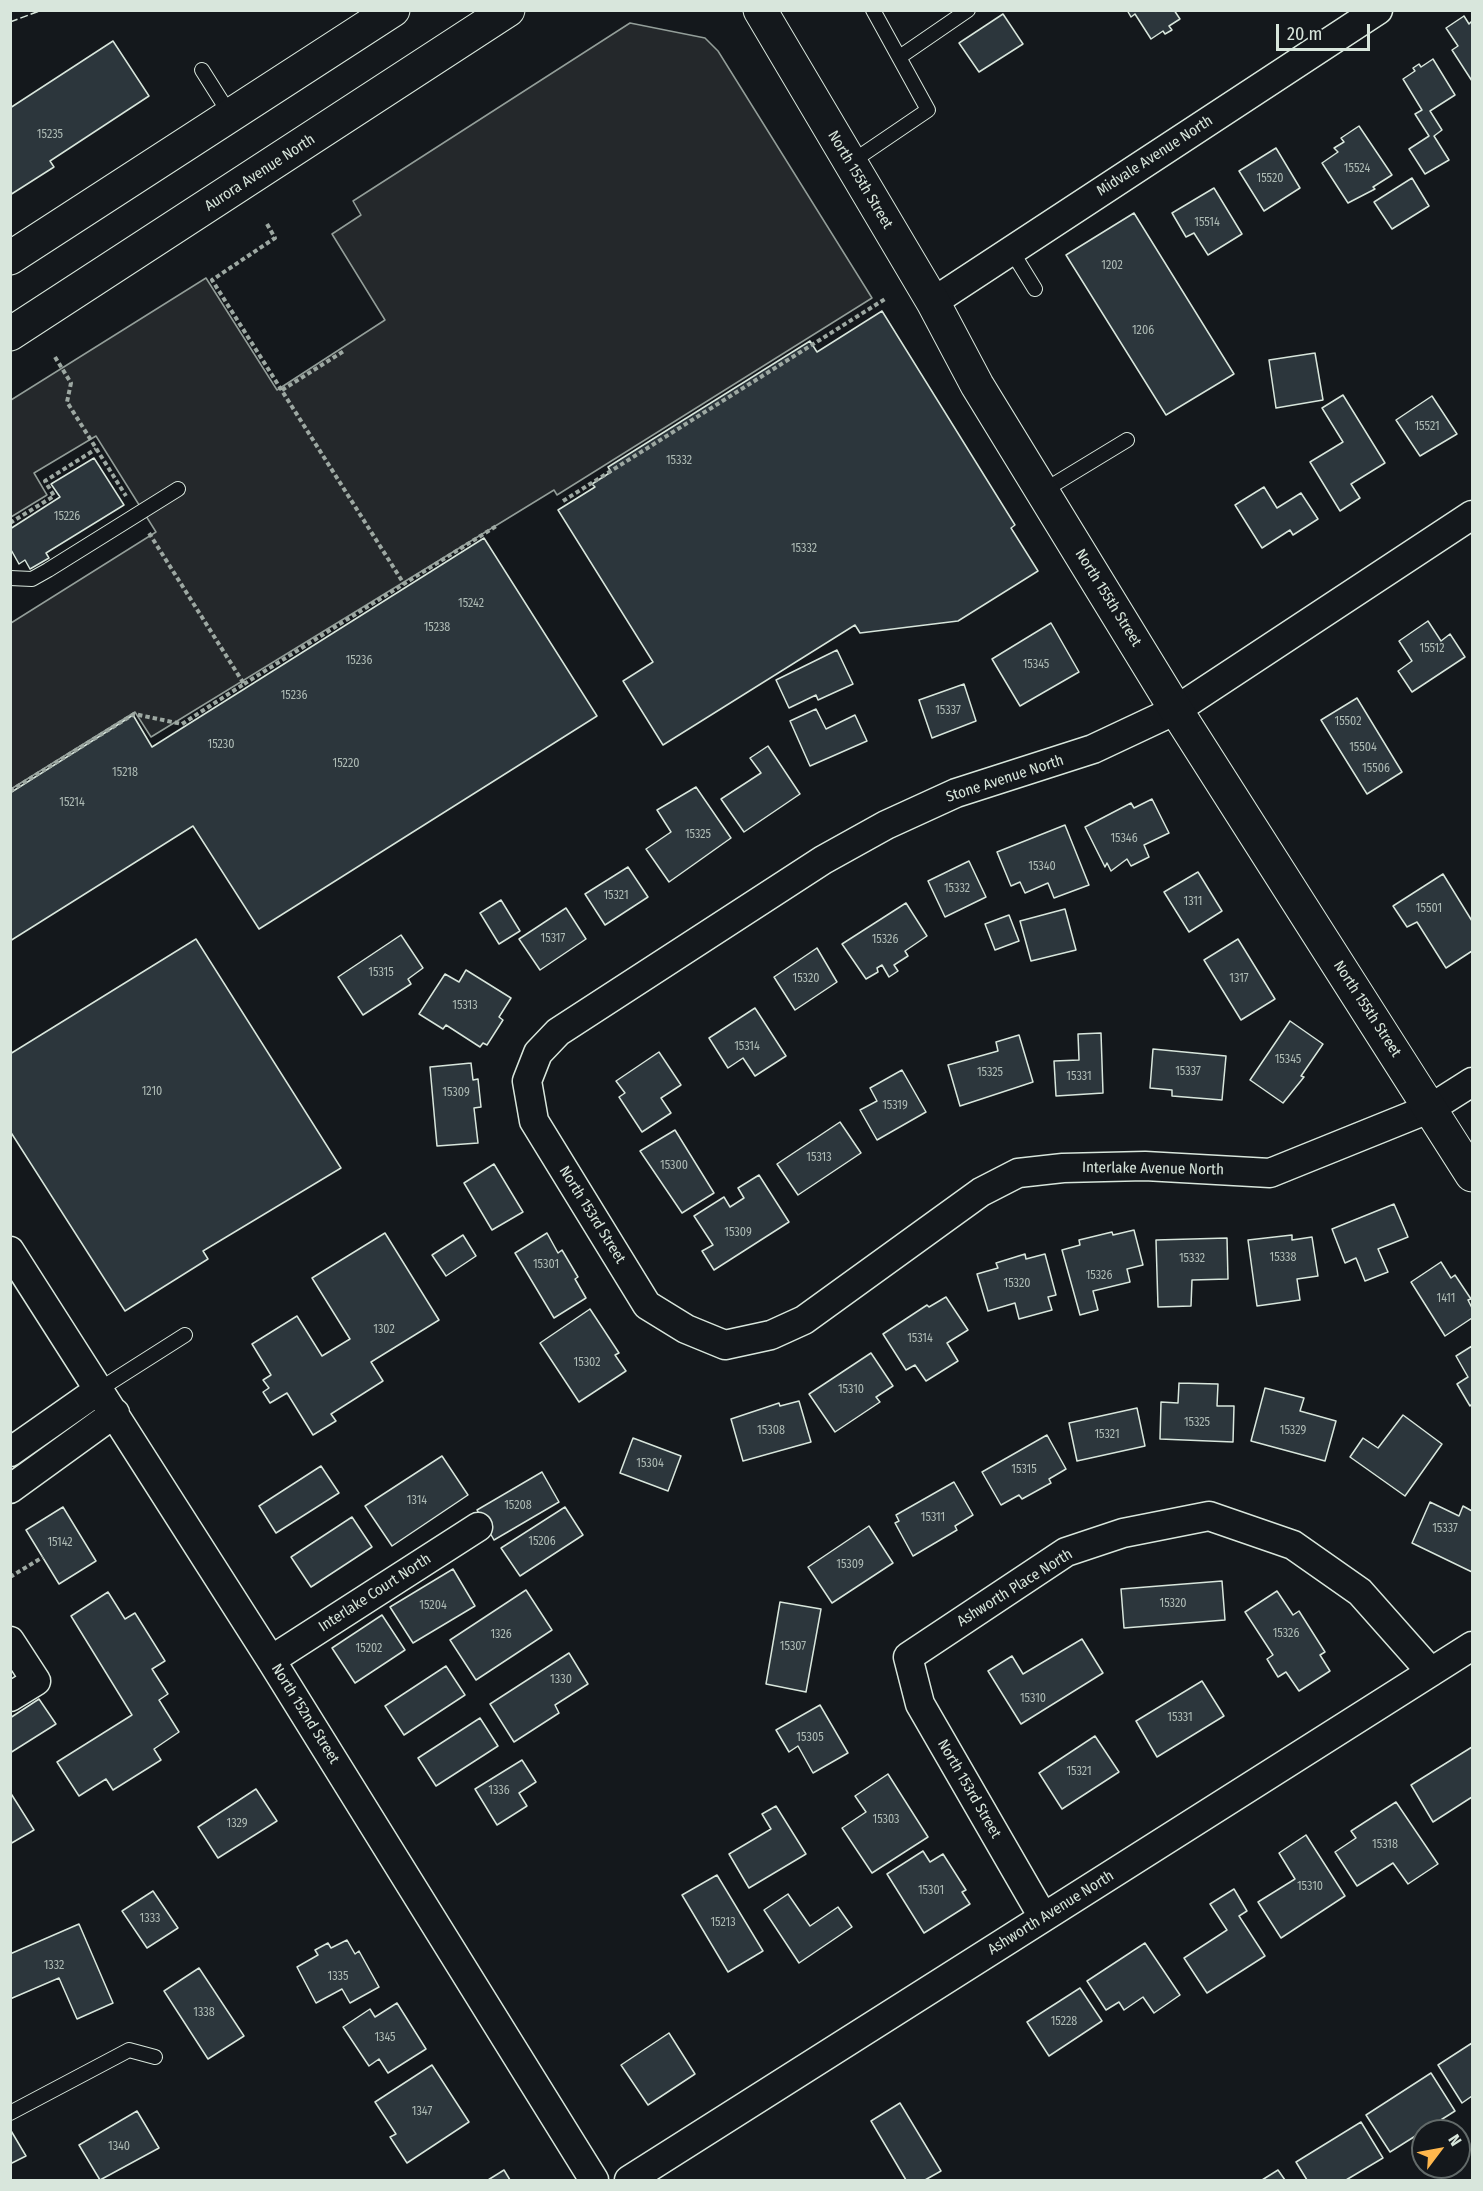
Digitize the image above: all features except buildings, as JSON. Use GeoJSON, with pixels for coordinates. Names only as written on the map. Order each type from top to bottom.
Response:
{"type":"FeatureCollection","features":[{"type":"Feature","properties":{"kind":"main road"},"geometry":{"type":"LineString","coordinates":[[10,258],[393,10]]}},
{"type":"Feature","properties":{"kind":"main road","name":"Aurora Avenue North"},"geometry":{"type":"LineString","coordinates":[[10,334],[508,10]]}},
{"type":"Feature","properties":{"kind":"main road","name":"North 155th Street"},"geometry":{"type":"LineString","coordinates":[[760,10],[933,302],[977,385],[1176,710],[1473,1175]]}},
{"type":"Feature","properties":{"kind":"street","name":"Midvale Avenue North"},"geometry":{"type":"LineString","coordinates":[[933,302],[1378,10]]}},
{"type":"Feature","properties":{"kind":"street","name":"Stone Avenue North"},"geometry":{"type":"LineString","coordinates":[[527,1082],[538,1053],[558,1032],[823,860],[886,825],[956,793],[1093,749],[1176,710],[1473,515]]}},
{"type":"Feature","properties":{"kind":"street","name":"North 153rd Street"},"geometry":{"type":"LineString","coordinates":[[527,1082],[534,1121],[647,1305],[686,1329]]}},
{"type":"Feature","properties":{"kind":"street","name":"Interlake Avenue North"},"geometry":{"type":"LineString","coordinates":[[686,1329],[725,1345],[771,1335],[804,1320],[981,1192],[1018,1173],[1063,1168],[1145,1166],[1270,1173],[1431,1108],[1473,1082]]}},
{"type":"Feature","properties":{"kind":"street","name":"North 152nd Street"},"geometry":{"type":"LineString","coordinates":[[10,1251],[271,1660],[594,2181]]}},
{"type":"Feature","properties":{"kind":"street"},"geometry":{"type":"LineString","coordinates":[[10,1452],[100,1389]]}},
{"type":"Feature","properties":{"kind":"street"},"geometry":{"type":"LineString","coordinates":[[10,1490],[115,1413]]}},
{"type":"Feature","properties":{"kind":"street","name":"Ashworth Place North"},"geometry":{"type":"LineString","coordinates":[[908,1657],[1066,1552],[1123,1533],[1209,1516],[1293,1545],[1360,1592],[1431,1672]]}},
{"type":"Feature","properties":{"kind":"street","name":"Interlake Court North"},"geometry":{"type":"LineString","coordinates":[[271,1660],[478,1527]]}},
{"type":"Feature","properties":{"kind":"street"},"geometry":{"type":"LineString","coordinates":[[10,1641],[36,1681],[10,1697]]}},
{"type":"Feature","properties":{"kind":"street","name":"Ashworth Avenue North"},"geometry":{"type":"LineString","coordinates":[[629,2181],[1473,1646]]}},
{"type":"Feature","properties":{"kind":"street","name":"North 153rd Street"},"geometry":{"type":"LineString","coordinates":[[908,1657],[920,1704],[1043,1917]]}},
{"type":"Feature","properties":{"kind":"lane"},"geometry":{"type":"LineString","coordinates":[[850,163],[928,110],[901,56],[873,10]]}},
{"type":"Feature","properties":{"kind":"lane"},"geometry":{"type":"LineString","coordinates":[[901,56],[968,10]]}},
{"type":"Feature","properties":{"kind":"lane"},"geometry":{"type":"LineString","coordinates":[[202,70],[231,116]]}},
{"type":"Feature","properties":{"kind":"lane"},"geometry":{"type":"LineString","coordinates":[[1011,250],[1035,288]]}},
{"type":"Feature","properties":{"kind":"lane"},"geometry":{"type":"LineString","coordinates":[[1042,491],[1126,440]]}},
{"type":"Feature","properties":{"kind":"lane"},"geometry":{"type":"LineString","coordinates":[[10,578],[32,579],[40,575],[178,489]]}},
{"type":"Feature","properties":{"kind":"lane"},"geometry":{"type":"LineString","coordinates":[[100,1389],[185,1335]]}},
{"type":"Feature","properties":{"kind":"lane"},"geometry":{"type":"LineString","coordinates":[[10,2113],[129,2050],[155,2057]]}},
{"type":"Feature","properties":{"kind":"path"},"geometry":{"type":"LineString","coordinates":[[267,224],[275,238],[212,280],[404,584]]}},
{"type":"Feature","properties":{"kind":"path"},"geometry":{"type":"LineString","coordinates":[[562,501],[885,299]]}},
{"type":"Feature","properties":{"kind":"path"},"geometry":{"type":"LineString","coordinates":[[282,390],[344,351]]}},
{"type":"Feature","properties":{"kind":"path"},"geometry":{"type":"LineString","coordinates":[[55,357],[71,383],[67,402],[244,684]]}},
{"type":"Feature","properties":{"kind":"path"},"geometry":{"type":"LineString","coordinates":[[10,523],[54,496],[45,481],[96,449]]}},
{"type":"Feature","properties":{"kind":"path"},"geometry":{"type":"LineString","coordinates":[[10,791],[134,714],[182,724],[498,525]]}},
{"type":"Feature","properties":{"kind":"path"},"geometry":{"type":"LineString","coordinates":[[10,1576],[42,1557]]}},
{"type":"Feature","properties":{"kind":"shaded area"},"geometry":{"type":"Polygon","coordinates":[[[630,23],[705,38],[718,51],[872,298],[557,495],[554,490],[151,737],[135,712],[11,789],[11,623],[156,532],[96,436],[34,473],[47,495],[11,517],[11,400],[206,278],[277,390],[385,320],[332,234],[361,215],[353,201],[630,23]]]}},
{"type":"Feature","properties":{"kind":"fence"},"geometry":{"type":"LineString","coordinates":[[10,22],[42,10]]}}]}
